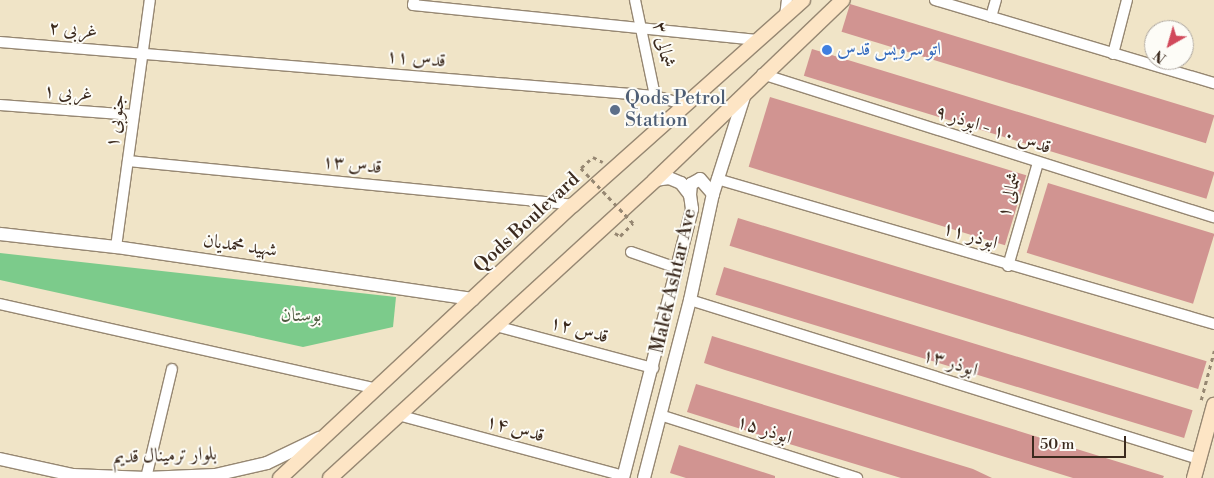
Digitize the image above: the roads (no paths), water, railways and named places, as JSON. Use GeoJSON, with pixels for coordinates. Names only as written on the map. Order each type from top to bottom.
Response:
{"type":"FeatureCollection","features":[{"type":"Feature","properties":{"kind":"main road","name":"Qods Boulevard"},"geometry":{"type":"LineString","coordinates":[[280,478],[573,205],[803,0]]}},
{"type":"Feature","properties":{"kind":"main road"},"geometry":{"type":"LineString","coordinates":[[330,478],[655,180],[745,93],[762,74],[843,0]]}},
{"type":"Feature","properties":{"kind":"main road"},"geometry":{"type":"LineString","coordinates":[[1194,478],[1214,405]]}},
{"type":"Feature","properties":{"kind":"street","name":"۱ جنوبی"},"geometry":{"type":"LineString","coordinates":[[116,247],[150,0]]}},
{"type":"Feature","properties":{"kind":"street","name":"شمالی ۳"},"geometry":{"type":"LineString","coordinates":[[635,0],[656,96]]}},
{"type":"Feature","properties":{"kind":"street"},"geometry":{"type":"LineString","coordinates":[[786,16],[787,0]]}},
{"type":"Feature","properties":{"kind":"street"},"geometry":{"type":"LineString","coordinates":[[935,0],[1214,83]]}},
{"type":"Feature","properties":{"kind":"street"},"geometry":{"type":"LineString","coordinates":[[991,17],[996,0]]}},
{"type":"Feature","properties":{"kind":"street"},"geometry":{"type":"LineString","coordinates":[[1113,54],[1127,0]]}},
{"type":"Feature","properties":{"kind":"street"},"geometry":{"type":"LineString","coordinates":[[413,3],[757,40]]}},
{"type":"Feature","properties":{"kind":"street","name":"غربی ۲"},"geometry":{"type":"LineString","coordinates":[[0,42],[142,54]]}},
{"type":"Feature","properties":{"kind":"street","name":"قدس ۱۱"},"geometry":{"type":"LineString","coordinates":[[142,54],[656,96],[686,105]]}},
{"type":"Feature","properties":{"kind":"street","name":"قدس ۱۰ - ابوذر ۹"},"geometry":{"type":"LineString","coordinates":[[762,74],[1038,163],[1214,217]]}},
{"type":"Feature","properties":{"kind":"street","name":"Malek Ashtar Ave"},"geometry":{"type":"LineString","coordinates":[[645,478],[690,300],[712,194],[745,93]]}},
{"type":"Feature","properties":{"kind":"street","name":"غربی ۱"},"geometry":{"type":"LineString","coordinates":[[0,106],[134,115]]}},
{"type":"Feature","properties":{"kind":"street","name":"قدس ۱۳"},"geometry":{"type":"LineString","coordinates":[[128,161],[573,205]]}},
{"type":"Feature","properties":{"kind":"street","name":"شمالی ۱"},"geometry":{"type":"LineString","coordinates":[[1008,266],[1038,163]]}},
{"type":"Feature","properties":{"kind":"street","name":"Malek Ashtar Ave"},"geometry":{"type":"LineString","coordinates":[[623,477],[692,209],[690,194],[681,183],[669,178],[655,180]]}},
{"type":"Feature","properties":{"kind":"street"},"geometry":{"type":"LineString","coordinates":[[690,194],[691,184],[700,178],[712,194]]}},
{"type":"Feature","properties":{"kind":"street","name":"ابوذر ۱۱"},"geometry":{"type":"LineString","coordinates":[[717,179],[1008,266],[1214,324]]}},
{"type":"Feature","properties":{"kind":"street","name":"شهید محمدیان"},"geometry":{"type":"LineString","coordinates":[[0,234],[116,247],[474,299]]}},
{"type":"Feature","properties":{"kind":"street"},"geometry":{"type":"LineString","coordinates":[[631,252],[677,268]]}},
{"type":"Feature","properties":{"kind":"street","name":"ابوذر ۱۳"},"geometry":{"type":"LineString","coordinates":[[690,300],[1199,458]]}},
{"type":"Feature","properties":{"kind":"street"},"geometry":{"type":"LineString","coordinates":[[0,304],[376,389]]}},
{"type":"Feature","properties":{"kind":"street","name":"قدس ۱۲"},"geometry":{"type":"LineString","coordinates":[[496,326],[652,368]]}},
{"type":"Feature","properties":{"kind":"street"},"geometry":{"type":"LineString","coordinates":[[146,478],[172,369]]}},
{"type":"Feature","properties":{"kind":"street","name":"قدس ۱۴"},"geometry":{"type":"LineString","coordinates":[[398,415],[623,477]]}},
{"type":"Feature","properties":{"kind":"street","name":"ابوذر ۱۵"},"geometry":{"type":"LineString","coordinates":[[660,415],[857,478]]}},
{"type":"Feature","properties":{"kind":"street","name":"بلوار ترمینال قدیم"},"geometry":{"type":"LineString","coordinates":[[0,459],[79,477],[146,478],[215,475],[267,463],[326,435]]}},
{"type":"Feature","properties":{"kind":"place","name":"اتو سرویس قدس"},"geometry":{"type":"Point","coordinates":[827,50]}},
{"type":"Feature","properties":{"kind":"place","name":"Qods Petrol Station"},"geometry":{"type":"Point","coordinates":[615,110]}},
{"type":"Feature","properties":{"kind":"park label","name":"بوستان"},"geometry":{"type":"Point","coordinates":[301,316]}}]}
